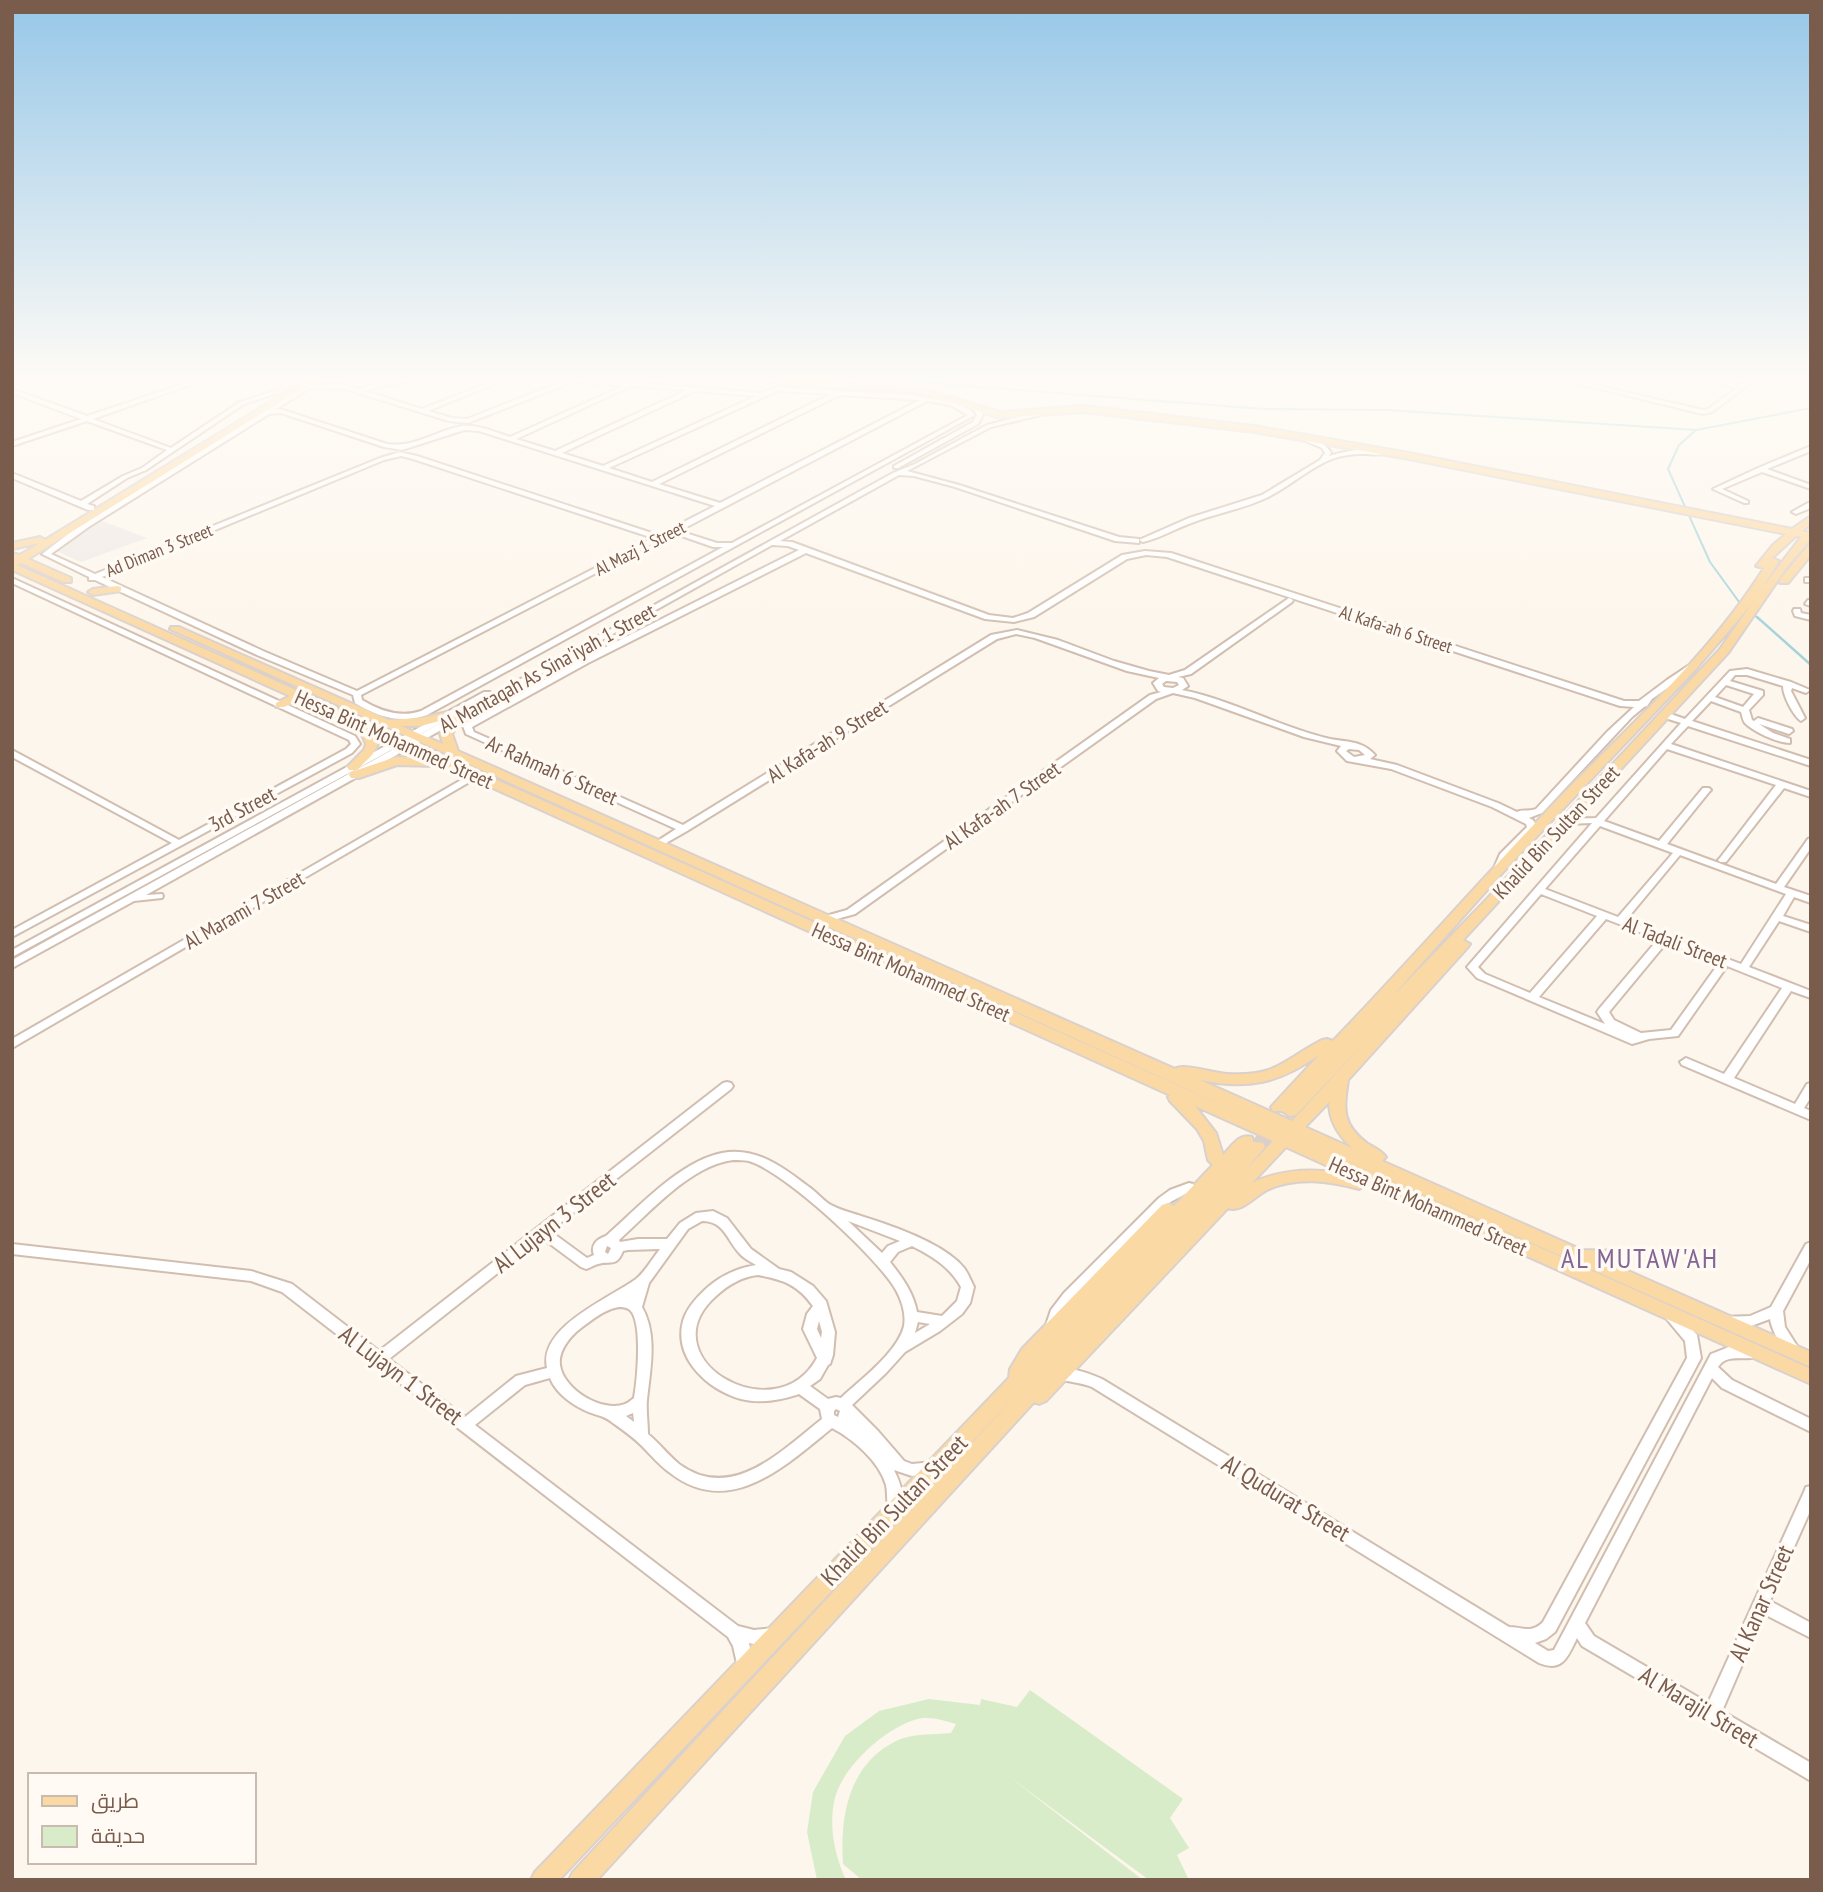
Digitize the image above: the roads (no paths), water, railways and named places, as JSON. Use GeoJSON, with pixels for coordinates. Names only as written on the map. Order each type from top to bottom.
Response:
{"type":"FeatureCollection","features":[{"type":"Feature","properties":{"kind":"main road"},"geometry":{"type":"LineString","coordinates":[[14,559],[40,544],[86,506],[150,465]]}},
{"type":"Feature","properties":{"kind":"main road"},"geometry":{"type":"LineString","coordinates":[[14,559],[70,529],[174,465]]}},
{"type":"Feature","properties":{"kind":"main road"},"geometry":{"type":"LineString","coordinates":[[1459,465],[1655,502]]}},
{"type":"Feature","properties":{"kind":"main road"},"geometry":{"type":"LineString","coordinates":[[1477,465],[1806,531]]}},
{"type":"Feature","properties":{"kind":"main road"},"geometry":{"type":"LineString","coordinates":[[1716,514],[1791,522],[1806,531]]}},
{"type":"Feature","properties":{"kind":"main road"},"geometry":{"type":"LineString","coordinates":[[1716,514],[1780,535],[1765,560],[1766,585],[1811,554]]}},
{"type":"Feature","properties":{"kind":"main road"},"geometry":{"type":"LineString","coordinates":[[70,529],[87,524]]}},
{"type":"Feature","properties":{"kind":"main road"},"geometry":{"type":"LineString","coordinates":[[1765,560],[1806,531]]}},
{"type":"Feature","properties":{"kind":"main road"},"geometry":{"type":"LineString","coordinates":[[1791,570],[1806,531]]}},
{"type":"Feature","properties":{"kind":"main road","name":"Khalid Bin Sultan Street"},"geometry":{"type":"LineString","coordinates":[[1766,585],[1742,629],[1665,715],[1476,918],[1285,1109],[1499,868],[1608,757],[1766,585],[1806,531]]}},
{"type":"Feature","properties":{"kind":"main road"},"geometry":{"type":"LineString","coordinates":[[40,544],[34,558],[44,569]]}},
{"type":"Feature","properties":{"kind":"main road"},"geometry":{"type":"LineString","coordinates":[[14,559],[52,578],[67,580]]}},
{"type":"Feature","properties":{"kind":"main road","name":"Hessa Bint Mohammed Street"},"geometry":{"type":"LineString","coordinates":[[14,559],[44,569],[386,721],[411,739]]}},
{"type":"Feature","properties":{"kind":"main road","name":"Hessa Bint Mohammed Street"},"geometry":{"type":"LineString","coordinates":[[14,559],[299,696],[360,723],[411,739],[659,844],[1161,1070],[1253,1132]]}},
{"type":"Feature","properties":{"kind":"main road"},"geometry":{"type":"LineString","coordinates":[[93,592],[117,589]]}},
{"type":"Feature","properties":{"kind":"main road"},"geometry":{"type":"LineString","coordinates":[[191,636],[200,625]]}},
{"type":"Feature","properties":{"kind":"main road"},"geometry":{"type":"LineString","coordinates":[[245,659],[260,653]]}},
{"type":"Feature","properties":{"kind":"main road"},"geometry":{"type":"LineString","coordinates":[[315,691],[323,680]]}},
{"type":"Feature","properties":{"kind":"main road"},"geometry":{"type":"LineString","coordinates":[[281,705],[299,696]]}},
{"type":"Feature","properties":{"kind":"main road"},"geometry":{"type":"LineString","coordinates":[[1608,757],[1613,741],[1631,722],[1631,716]]}},
{"type":"Feature","properties":{"kind":"main road"},"geometry":{"type":"LineString","coordinates":[[354,771],[407,760],[454,759],[446,734],[451,717],[416,723],[386,721]]}},
{"type":"Feature","properties":{"kind":"main road"},"geometry":{"type":"LineString","coordinates":[[354,771],[373,744],[370,735],[360,723]]}},
{"type":"Feature","properties":{"kind":"main road","name":"Hessa Bint Mohammed Street"},"geometry":{"type":"LineString","coordinates":[[454,759],[475,775],[1168,1089],[1253,1132],[1289,1135],[1455,1200],[1803,1357]]}},
{"type":"Feature","properties":{"kind":"main road"},"geometry":{"type":"LineString","coordinates":[[1018,1382],[1019,1369],[1024,1359],[1051,1330],[1216,1160],[1253,1132],[1327,1044],[1431,935],[1460,911]]}},
{"type":"Feature","properties":{"kind":"main road"},"geometry":{"type":"LineString","coordinates":[[991,1434],[1028,1405],[1060,1374],[1289,1135],[1457,952],[1476,918]]}},
{"type":"Feature","properties":{"kind":"main road"},"geometry":{"type":"LineString","coordinates":[[1161,1070],[1224,1080],[1253,1079],[1285,1070],[1327,1044]]}},
{"type":"Feature","properties":{"kind":"main road"},"geometry":{"type":"LineString","coordinates":[[1343,1075],[1335,1097],[1335,1108],[1346,1133],[1365,1150],[1455,1200]]}},
{"type":"Feature","properties":{"kind":"main road"},"geometry":{"type":"LineString","coordinates":[[1168,1089],[1207,1131],[1214,1145],[1216,1160]]}},
{"type":"Feature","properties":{"kind":"main road","name":"Khalid Bin Sultan Street"},"geometry":{"type":"LineString","coordinates":[[543,1880],[1253,1132]]}},
{"type":"Feature","properties":{"kind":"main road","name":"Khalid Bin Sultan Street"},"geometry":{"type":"LineString","coordinates":[[581,1880],[991,1434],[1253,1132]]}},
{"type":"Feature","properties":{"kind":"main road","name":"Hessa Bint Mohammed Street"},"geometry":{"type":"LineString","coordinates":[[1289,1135],[1418,1202],[1811,1377]]}},
{"type":"Feature","properties":{"kind":"main road"},"geometry":{"type":"LineString","coordinates":[[1162,1267],[1244,1194],[1280,1179],[1312,1175],[1335,1177],[1418,1202]]}},
{"type":"Feature","properties":{"kind":"main road"},"geometry":{"type":"LineString","coordinates":[[1580,1256],[1615,1256]]}},
{"type":"Feature","properties":{"kind":"street"},"geometry":{"type":"LineString","coordinates":[[12,475],[86,506],[128,476],[150,465]]}},
{"type":"Feature","properties":{"kind":"street"},"geometry":{"type":"LineString","coordinates":[[180,465],[87,524],[46,554],[92,578],[357,694],[358,701],[396,718],[411,718],[679,581],[720,548],[781,532],[895,465]]}},
{"type":"Feature","properties":{"kind":"street","name":"Ad Diman 3 Street"},"geometry":{"type":"LineString","coordinates":[[92,578],[364,465]]}},
{"type":"Feature","properties":{"kind":"street"},"geometry":{"type":"LineString","coordinates":[[443,465],[659,538]]}},
{"type":"Feature","properties":{"kind":"street"},"geometry":{"type":"LineString","coordinates":[[595,465],[722,506]]}},
{"type":"Feature","properties":{"kind":"street"},"geometry":{"type":"LineString","coordinates":[[604,468],[610,465]]}},
{"type":"Feature","properties":{"kind":"street"},"geometry":{"type":"LineString","coordinates":[[653,484],[691,465]]}},
{"type":"Feature","properties":{"kind":"street","name":"Al Mazj 1 Street"},"geometry":{"type":"LineString","coordinates":[[357,694],[800,465]]}},
{"type":"Feature","properties":{"kind":"street","name":"Al Mantaqah As Sina'iyah 1 Street"},"geometry":{"type":"LineString","coordinates":[[451,717],[551,658],[613,631],[769,544],[781,532],[843,496],[857,492],[898,465]]}},
{"type":"Feature","properties":{"kind":"street","name":"Al Mantaqah As Sina'iyah 1 Street"},"geometry":{"type":"LineString","coordinates":[[12,965],[85,925],[154,876],[354,771],[598,636],[679,581],[694,580],[857,492],[920,465]]}},
{"type":"Feature","properties":{"kind":"street"},"geometry":{"type":"LineString","coordinates":[[910,471],[1118,539],[1140,540],[1159,536],[1192,520],[1265,496],[1313,465]]}},
{"type":"Feature","properties":{"kind":"street"},"geometry":{"type":"LineString","coordinates":[[1746,502],[1716,489],[1769,465]]}},
{"type":"Feature","properties":{"kind":"street"},"geometry":{"type":"LineString","coordinates":[[1760,469],[1811,487]]}},
{"type":"Feature","properties":{"kind":"street"},"geometry":{"type":"LineString","coordinates":[[1796,512],[1811,505]]}},
{"type":"Feature","properties":{"kind":"street"},"geometry":{"type":"LineString","coordinates":[[673,531],[720,548]]}},
{"type":"Feature","properties":{"kind":"street"},"geometry":{"type":"LineString","coordinates":[[781,532],[805,550],[988,617],[1013,620],[1039,636]]}},
{"type":"Feature","properties":{"kind":"street"},"geometry":{"type":"LineString","coordinates":[[1118,539],[1127,551],[1147,553],[1157,546],[1159,536]]}},
{"type":"Feature","properties":{"kind":"street"},"geometry":{"type":"LineString","coordinates":[[994,637],[1003,622],[1031,615],[1140,540]]}},
{"type":"Feature","properties":{"kind":"street","name":"Al Kafa-ah 6 Street"},"geometry":{"type":"LineString","coordinates":[[1140,540],[1157,546],[1168,555]]}},
{"type":"Feature","properties":{"kind":"street","name":"Ar Rahmah 6 Street"},"geometry":{"type":"LineString","coordinates":[[684,829],[470,734],[467,726],[585,661],[805,550]]}},
{"type":"Feature","properties":{"kind":"street","name":"Al Kafa-ah 6 Street"},"geometry":{"type":"LineString","coordinates":[[1147,553],[1168,555],[1623,704],[1644,704]]}},
{"type":"Feature","properties":{"kind":"street"},"geometry":{"type":"LineString","coordinates":[[12,580],[281,705]]}},
{"type":"Feature","properties":{"kind":"street"},"geometry":{"type":"LineString","coordinates":[[1153,697],[1159,680],[1188,672],[1289,600]]}},
{"type":"Feature","properties":{"kind":"street"},"geometry":{"type":"LineString","coordinates":[[1797,611],[1798,614],[1811,618]]}},
{"type":"Feature","properties":{"kind":"street"},"geometry":{"type":"LineString","coordinates":[[1015,632],[1026,626],[1031,615]]}},
{"type":"Feature","properties":{"kind":"street"},"geometry":{"type":"LineString","coordinates":[[988,617],[999,627],[1039,636],[1144,674],[1169,677],[1199,695]]}},
{"type":"Feature","properties":{"kind":"street","name":"Al Kafa-ah 9 Street"},"geometry":{"type":"LineString","coordinates":[[659,844],[994,637],[1015,632]]}},
{"type":"Feature","properties":{"kind":"street"},"geometry":{"type":"LineString","coordinates":[[529,656],[551,658]]}},
{"type":"Feature","properties":{"kind":"street"},"geometry":{"type":"LineString","coordinates":[[529,656],[537,666]]}},
{"type":"Feature","properties":{"kind":"street"},"geometry":{"type":"LineString","coordinates":[[1517,812],[1529,814],[1539,811],[1631,716],[1676,677],[1691,668]]}},
{"type":"Feature","properties":{"kind":"street"},"geometry":{"type":"LineString","coordinates":[[1725,962],[1675,1031],[1668,1035],[1652,1034],[1627,1040],[1481,976],[1472,967],[1596,821],[1734,672],[1740,671],[1807,690]]}},
{"type":"Feature","properties":{"kind":"street"},"geometry":{"type":"LineString","coordinates":[[1173,691],[1182,689],[1188,672]]}},
{"type":"Feature","properties":{"kind":"street"},"geometry":{"type":"LineString","coordinates":[[1144,674],[1157,685],[1173,691],[1199,695],[1328,742],[1362,747],[1386,764]]}},
{"type":"Feature","properties":{"kind":"street"},"geometry":{"type":"LineString","coordinates":[[1725,682],[1760,694],[1745,713]]}},
{"type":"Feature","properties":{"kind":"street"},"geometry":{"type":"LineString","coordinates":[[1788,684],[1787,691],[1801,718]]}},
{"type":"Feature","properties":{"kind":"street","name":"Al Kafa-ah 7 Street"},"geometry":{"type":"LineString","coordinates":[[826,919],[851,912],[1153,697],[1173,691]]}},
{"type":"Feature","properties":{"kind":"street"},"geometry":{"type":"LineString","coordinates":[[1710,698],[1745,713],[1770,735],[1788,736]]}},
{"type":"Feature","properties":{"kind":"street"},"geometry":{"type":"LineString","coordinates":[[1623,704],[1630,708],[1631,716]]}},
{"type":"Feature","properties":{"kind":"street","name":"3rd Street"},"geometry":{"type":"LineString","coordinates":[[12,934],[349,751],[356,744],[352,738],[281,705]]}},
{"type":"Feature","properties":{"kind":"street"},"geometry":{"type":"LineString","coordinates":[[1665,715],[1811,762]]}},
{"type":"Feature","properties":{"kind":"street"},"geometry":{"type":"LineString","coordinates":[[1328,742],[1349,758],[1386,764],[1529,816],[1542,815],[1562,795],[1580,785]]}},
{"type":"Feature","properties":{"kind":"street"},"geometry":{"type":"LineString","coordinates":[[1342,754],[1344,747],[1352,745]]}},
{"type":"Feature","properties":{"kind":"street"},"geometry":{"type":"LineString","coordinates":[[1665,745],[1811,794]]}},
{"type":"Feature","properties":{"kind":"street"},"geometry":{"type":"LineString","coordinates":[[12,753],[178,843]]}},
{"type":"Feature","properties":{"kind":"street"},"geometry":{"type":"LineString","coordinates":[[1361,760],[1370,753]]}},
{"type":"Feature","properties":{"kind":"street","name":"Al Mantaqah As Sina'iyah 1 Street"},"geometry":{"type":"LineString","coordinates":[[12,954],[317,796],[354,771]]}},
{"type":"Feature","properties":{"kind":"street","name":"Al Marami 7 Street"},"geometry":{"type":"LineString","coordinates":[[12,1044],[475,775]]}},
{"type":"Feature","properties":{"kind":"street"},"geometry":{"type":"LineString","coordinates":[[1723,860],[1782,784]]}},
{"type":"Feature","properties":{"kind":"street"},"geometry":{"type":"LineString","coordinates":[[1661,845],[1706,790]]}},
{"type":"Feature","properties":{"kind":"street"},"geometry":{"type":"LineString","coordinates":[[313,810],[317,796]]}},
{"type":"Feature","properties":{"kind":"street"},"geometry":{"type":"LineString","coordinates":[[1582,804],[1596,821]]}},
{"type":"Feature","properties":{"kind":"street"},"geometry":{"type":"LineString","coordinates":[[1495,805],[1532,824],[1503,856],[1499,868]]}},
{"type":"Feature","properties":{"kind":"street"},"geometry":{"type":"LineString","coordinates":[[1566,821],[1596,821],[1811,900]]}},
{"type":"Feature","properties":{"kind":"street"},"geometry":{"type":"LineString","coordinates":[[1778,888],[1811,841]]}},
{"type":"Feature","properties":{"kind":"street"},"geometry":{"type":"LineString","coordinates":[[1620,921],[1679,851]]}},
{"type":"Feature","properties":{"kind":"street"},"geometry":{"type":"LineString","coordinates":[[154,876],[122,874],[127,896],[158,896]]}},
{"type":"Feature","properties":{"kind":"street","name":"Al Tadali Street"},"geometry":{"type":"LineString","coordinates":[[1539,890],[1811,995]]}},
{"type":"Feature","properties":{"kind":"street"},"geometry":{"type":"LineString","coordinates":[[1743,969],[1792,893]]}},
{"type":"Feature","properties":{"kind":"street"},"geometry":{"type":"LineString","coordinates":[[849,929],[847,920],[851,912]]}},
{"type":"Feature","properties":{"kind":"street"},"geometry":{"type":"LineString","coordinates":[[1532,998],[1604,915]]}},
{"type":"Feature","properties":{"kind":"street"},"geometry":{"type":"LineString","coordinates":[[1777,917],[1811,929]]}},
{"type":"Feature","properties":{"kind":"street"},"geometry":{"type":"LineString","coordinates":[[79,940],[85,925]]}},
{"type":"Feature","properties":{"kind":"street"},"geometry":{"type":"LineString","coordinates":[[1640,1037],[1607,1021],[1603,1012],[1658,946]]}},
{"type":"Feature","properties":{"kind":"street"},"geometry":{"type":"LineString","coordinates":[[1727,1079],[1789,986]]}},
{"type":"Feature","properties":{"kind":"street"},"geometry":{"type":"LineString","coordinates":[[1686,1062],[1811,1116]]}},
{"type":"Feature","properties":{"kind":"street","name":"Al Lujayn 3 Street"},"geometry":{"type":"LineString","coordinates":[[380,1358],[727,1086]]}},
{"type":"Feature","properties":{"kind":"street"},"geometry":{"type":"LineString","coordinates":[[1797,1110],[1811,1087]]}},
{"type":"Feature","properties":{"kind":"street"},"geometry":{"type":"LineString","coordinates":[[542,1232],[586,1264],[601,1257],[613,1256],[613,1245],[629,1223],[691,1169],[713,1159],[736,1155],[755,1158],[771,1165],[826,1208],[883,1261],[904,1292],[912,1316],[910,1332],[897,1351],[837,1413],[752,1478],[736,1485],[704,1485],[685,1476],[665,1461],[641,1436],[611,1413],[569,1394],[552,1372],[552,1357],[561,1338],[643,1281]]}},
{"type":"Feature","properties":{"kind":"street"},"geometry":{"type":"LineString","coordinates":[[826,1208],[912,1241],[956,1266],[967,1281],[967,1293],[962,1304],[897,1351]]}},
{"type":"Feature","properties":{"kind":"street"},"geometry":{"type":"LineString","coordinates":[[641,1436],[638,1419],[644,1350],[641,1323],[635,1307],[643,1281],[688,1222],[700,1216],[713,1216],[726,1224],[747,1252],[804,1287],[821,1306],[828,1319],[830,1334],[825,1360],[817,1372],[799,1386],[773,1395],[746,1394],[719,1382],[694,1357],[687,1331],[691,1312],[716,1287],[745,1272],[777,1272]]}},
{"type":"Feature","properties":{"kind":"street"},"geometry":{"type":"LineString","coordinates":[[629,1223],[632,1234],[657,1255],[657,1262]]}},
{"type":"Feature","properties":{"kind":"street"},"geometry":{"type":"LineString","coordinates":[[853,1233],[864,1223]]}},
{"type":"Feature","properties":{"kind":"street"},"geometry":{"type":"LineString","coordinates":[[883,1261],[893,1249],[912,1241]]}},
{"type":"Feature","properties":{"kind":"street"},"geometry":{"type":"LineString","coordinates":[[613,1245],[672,1243]]}},
{"type":"Feature","properties":{"kind":"street"},"geometry":{"type":"LineString","coordinates":[[1803,1357],[1777,1328],[1776,1311],[1811,1247]]}},
{"type":"Feature","properties":{"kind":"street","name":"Al Lujayn 1 Street"},"geometry":{"type":"LineString","coordinates":[[12,1249],[264,1279],[297,1294],[734,1632]]}},
{"type":"Feature","properties":{"kind":"street"},"geometry":{"type":"LineString","coordinates":[[745,1272],[747,1252]]}},
{"type":"Feature","properties":{"kind":"street"},"geometry":{"type":"LineString","coordinates":[[608,1304],[619,1302],[635,1307]]}},
{"type":"Feature","properties":{"kind":"street"},"geometry":{"type":"LineString","coordinates":[[821,1306],[814,1314],[810,1329],[825,1360]]}},
{"type":"Feature","properties":{"kind":"street"},"geometry":{"type":"LineString","coordinates":[[1719,1319],[1751,1321],[1776,1311]]}},
{"type":"Feature","properties":{"kind":"street"},"geometry":{"type":"LineString","coordinates":[[1667,1313],[1689,1334],[1695,1349],[1694,1358],[1542,1633],[1537,1645],[1541,1655],[1556,1658],[1566,1642],[1716,1358],[1724,1353],[1758,1354]]}},
{"type":"Feature","properties":{"kind":"street"},"geometry":{"type":"LineString","coordinates":[[912,1316],[941,1321]]}},
{"type":"Feature","properties":{"kind":"street"},"geometry":{"type":"LineString","coordinates":[[1711,1368],[1727,1384],[1811,1426]]}},
{"type":"Feature","properties":{"kind":"street"},"geometry":{"type":"LineString","coordinates":[[466,1424],[522,1380],[552,1372]]}},
{"type":"Feature","properties":{"kind":"street","name":"Al Qudurat Street"},"geometry":{"type":"LineString","coordinates":[[1060,1374],[1080,1376],[1097,1383],[1541,1655]]}},
{"type":"Feature","properties":{"kind":"street"},"geometry":{"type":"LineString","coordinates":[[1703,1383],[1727,1384]]}},
{"type":"Feature","properties":{"kind":"street"},"geometry":{"type":"LineString","coordinates":[[799,1386],[837,1413],[897,1466],[914,1470],[934,1468]]}},
{"type":"Feature","properties":{"kind":"street"},"geometry":{"type":"LineString","coordinates":[[1673,1397],[1691,1406]]}},
{"type":"Feature","properties":{"kind":"street"},"geometry":{"type":"LineString","coordinates":[[611,1413],[628,1412],[640,1401]]}},
{"type":"Feature","properties":{"kind":"street"},"geometry":{"type":"LineString","coordinates":[[874,1446],[893,1480],[895,1509]]}},
{"type":"Feature","properties":{"kind":"street","name":"Al Kanar Street"},"geometry":{"type":"LineString","coordinates":[[1712,1714],[1811,1492]]}},
{"type":"Feature","properties":{"kind":"street"},"geometry":{"type":"LineString","coordinates":[[1761,1604],[1811,1631]]}},
{"type":"Feature","properties":{"kind":"street","name":"Al Marajil Street"},"geometry":{"type":"LineString","coordinates":[[1576,1622],[1588,1641],[1811,1773]]}},
{"type":"Feature","properties":{"kind":"street"},"geometry":{"type":"LineString","coordinates":[[734,1632],[754,1637],[776,1634]]}},
{"type":"Feature","properties":{"kind":"street"},"geometry":{"type":"LineString","coordinates":[[734,1632],[741,1644],[745,1667]]}},
{"type":"Feature","properties":{"kind":"street","name":"Al Qudurat Street"},"geometry":{"type":"LineString","coordinates":[[1507,1633],[1526,1637],[1542,1633]]}},
{"type":"Feature","properties":{"kind":"street"},"geometry":{"type":"LineString","coordinates":[[1542,1633],[1566,1642],[1578,1639],[1588,1641]]}},
{"type":"Feature","properties":{"kind":"waterway"},"geometry":{"type":"LineString","coordinates":[[1670,465],[1668,469],[1710,562],[1742,606]]}},
{"type":"Feature","properties":{"kind":"waterway"},"geometry":{"type":"LineString","coordinates":[[1753,614],[1759,619]]}},
{"type":"Feature","properties":{"kind":"waterway"},"geometry":{"type":"LineString","coordinates":[[1757,617],[1811,665]]}},
{"type":"Feature","properties":{"kind":"tunnel"},"geometry":{"type":"LineString","coordinates":[[1796,537],[1810,526]]}},
{"type":"Feature","properties":{"kind":"tunnel"},"geometry":{"type":"LineString","coordinates":[[1257,1147],[1290,1111]]}},
{"type":"Feature","properties":{"kind":"district","name":"AL MUTAW'AH"},"geometry":{"type":"Point","coordinates":[1640,1257]}}]}
